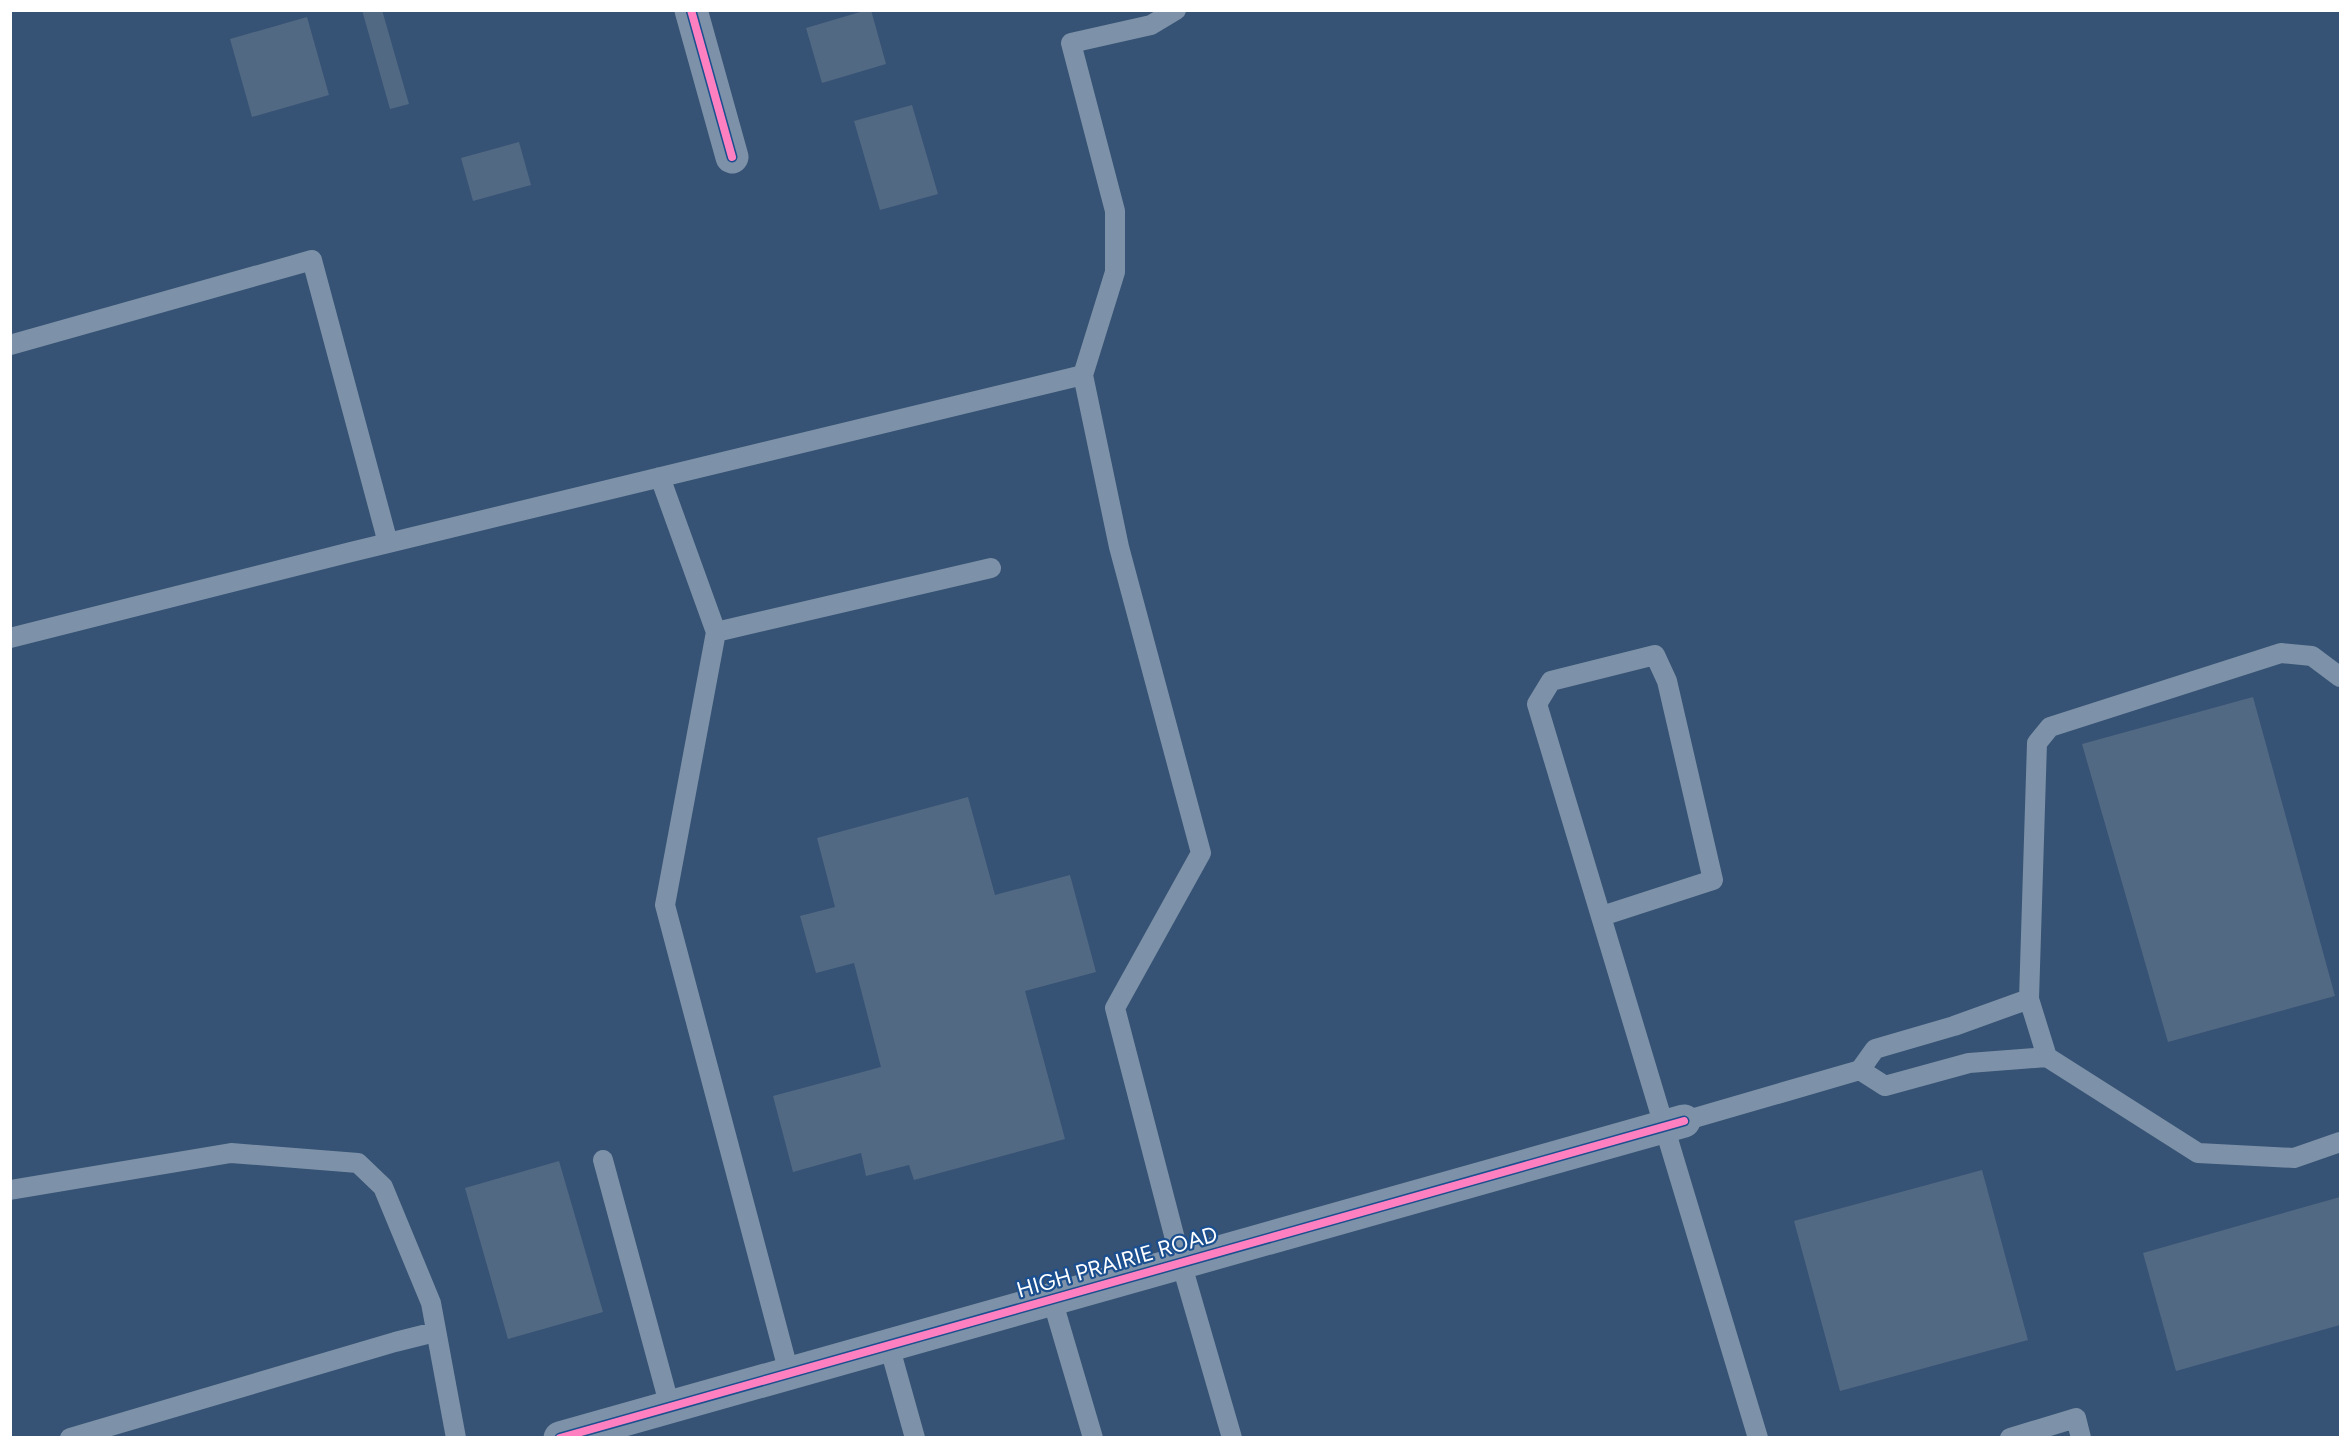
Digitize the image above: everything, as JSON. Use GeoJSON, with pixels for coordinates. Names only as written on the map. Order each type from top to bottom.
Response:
{"type":"FeatureCollection","features":[{"type":"Feature","properties":{"kind":"street"},"geometry":{"type":"LineString","coordinates":[[691,10],[732,157]]}},
{"type":"Feature","properties":{"kind":"street","name":"HIGH PRAIRIE ROAD"},"geometry":{"type":"LineString","coordinates":[[566,1437],[1675,1124]]}},
{"type":"Feature","properties":{"kind":"lane"},"geometry":{"type":"LineString","coordinates":[[1176,10],[1151,25],[1071,43],[1115,211],[1115,272],[1083,375],[1119,547],[1201,853],[1114,1008],[1181,1262],[1232,1437]]}},
{"type":"Feature","properties":{"kind":"lane"},"geometry":{"type":"LineString","coordinates":[[10,345],[312,260],[388,543]]}},
{"type":"Feature","properties":{"kind":"lane"},"geometry":{"type":"LineString","coordinates":[[10,638],[388,543],[1083,375]]}},
{"type":"Feature","properties":{"kind":"lane"},"geometry":{"type":"LineString","coordinates":[[660,477],[716,633],[665,905],[789,1373]]}},
{"type":"Feature","properties":{"kind":"lane"},"geometry":{"type":"LineString","coordinates":[[716,633],[991,568]]}},
{"type":"Feature","properties":{"kind":"lane"},"geometry":{"type":"LineString","coordinates":[[2046,1057],[2029,999],[2037,744],[2050,727],[2281,653],[2312,656],[2340,677]]}},
{"type":"Feature","properties":{"kind":"lane"},"geometry":{"type":"LineString","coordinates":[[1602,916],[1713,880],[1667,681],[1655,655],[1551,681],[1537,704],[1602,916],[1675,1124],[1758,1437]]}},
{"type":"Feature","properties":{"kind":"lane"},"geometry":{"type":"LineString","coordinates":[[1675,1124],[1860,1070],[1875,1049],[1954,1026],[2029,999]]}},
{"type":"Feature","properties":{"kind":"lane"},"geometry":{"type":"LineString","coordinates":[[1860,1070],[1885,1086],[1969,1063],[2046,1057],[2198,1153],[2294,1158],[2340,1142]]}},
{"type":"Feature","properties":{"kind":"lane"},"geometry":{"type":"LineString","coordinates":[[10,1190],[231,1153],[358,1163],[383,1187],[431,1303],[456,1437]]}},
{"type":"Feature","properties":{"kind":"lane"},"geometry":{"type":"LineString","coordinates":[[603,1160],[670,1407]]}},
{"type":"Feature","properties":{"kind":"lane"},"geometry":{"type":"LineString","coordinates":[[1052,1299],[1093,1437]]}},
{"type":"Feature","properties":{"kind":"lane"},"geometry":{"type":"LineString","coordinates":[[70,1437],[435,1332]]}},
{"type":"Feature","properties":{"kind":"lane"},"geometry":{"type":"LineString","coordinates":[[889,1345],[915,1437]]}},
{"type":"Feature","properties":{"kind":"lane"},"geometry":{"type":"LineString","coordinates":[[2010,1437],[2076,1419],[2081,1437]]}},
{"type":"Feature","properties":{"kind":"building"},"geometry":{"type":"Polygon","coordinates":[[[362,10],[382,10],[409,104],[390,109],[362,10]]]}},
{"type":"Feature","properties":{"kind":"building"},"geometry":{"type":"Polygon","coordinates":[[[871,10],[886,64],[822,83],[806,28],[871,10]]]}},
{"type":"Feature","properties":{"kind":"building"},"geometry":{"type":"Polygon","coordinates":[[[307,17],[329,95],[252,117],[230,39],[307,17]]]}},
{"type":"Feature","properties":{"kind":"building"},"geometry":{"type":"Polygon","coordinates":[[[912,105],[938,194],[880,210],[854,121],[912,105]]]}},
{"type":"Feature","properties":{"kind":"building"},"geometry":{"type":"Polygon","coordinates":[[[519,142],[531,185],[473,201],[461,158],[519,142]]]}},
{"type":"Feature","properties":{"kind":"building"},"geometry":{"type":"Polygon","coordinates":[[[2253,697],[2335,996],[2168,1042],[2082,744],[2253,697]]]}},
{"type":"Feature","properties":{"kind":"building"},"geometry":{"type":"Polygon","coordinates":[[[968,797],[995,895],[1070,875],[1096,972],[1025,991],[1065,1139],[914,1180],[909,1165],[866,1176],[861,1153],[793,1172],[773,1096],[881,1067],[854,963],[816,973],[800,916],[835,907],[817,838],[968,797]]]}},
{"type":"Feature","properties":{"kind":"building"},"geometry":{"type":"Polygon","coordinates":[[[559,1161],[603,1312],[508,1339],[465,1188],[559,1161]]]}},
{"type":"Feature","properties":{"kind":"building"},"geometry":{"type":"Polygon","coordinates":[[[1982,1170],[2028,1340],[1840,1391],[1794,1221],[1982,1170]]]}},
{"type":"Feature","properties":{"kind":"building"},"geometry":{"type":"Polygon","coordinates":[[[2340,1197],[2340,1325],[2176,1371],[2143,1253],[2340,1197]]]}},
{"type":"Feature","properties":{"kind":"cycle path"},"geometry":{"type":"LineString","coordinates":[[691,10],[732,157]]}},
{"type":"Feature","properties":{"kind":"cycle path"},"geometry":{"type":"LineString","coordinates":[[560,1438],[1684,1121]]}}]}
